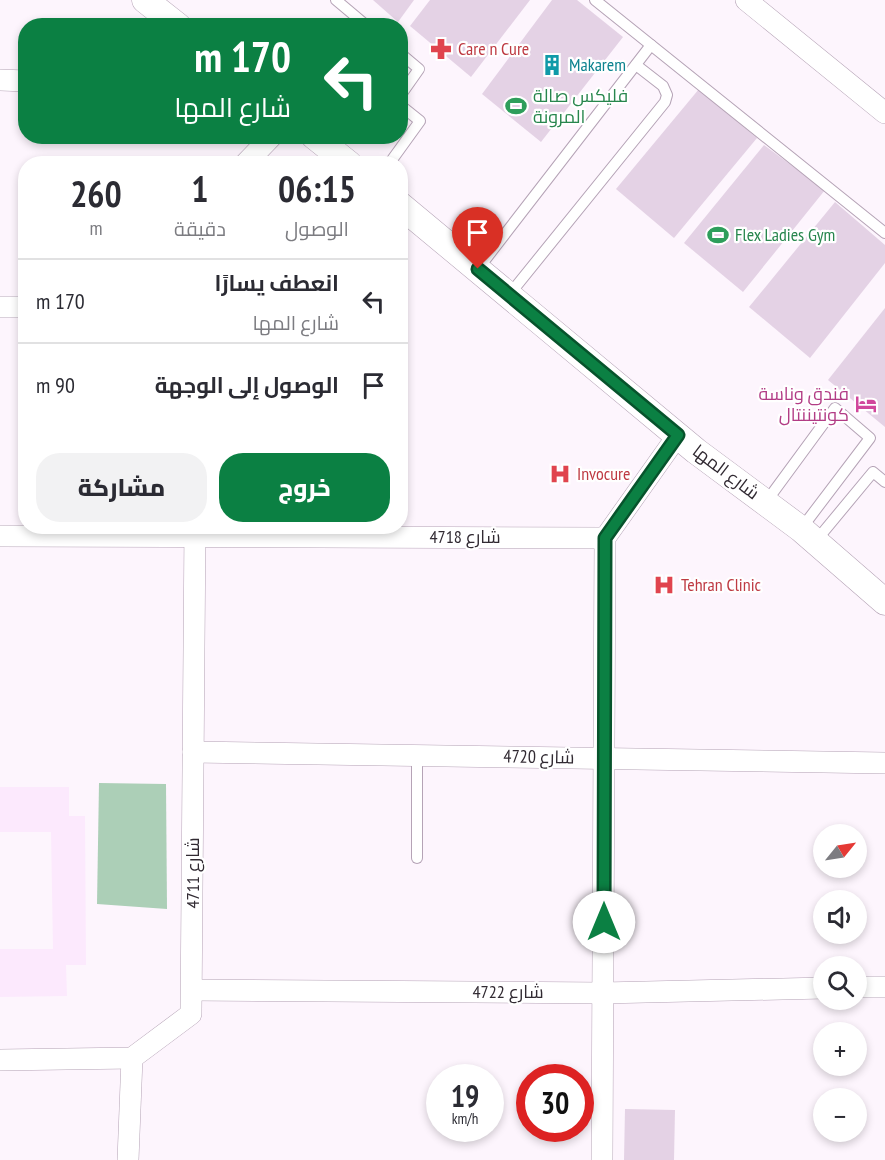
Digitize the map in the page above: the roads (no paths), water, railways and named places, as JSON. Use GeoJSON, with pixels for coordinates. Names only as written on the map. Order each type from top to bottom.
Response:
{"type":"FeatureCollection","features":[{"type":"Feature","properties":{"kind":"street"},"geometry":{"type":"LineString","coordinates":[[144,0],[167,18]]}},
{"type":"Feature","properties":{"kind":"street"},"geometry":{"type":"LineString","coordinates":[[746,0],[885,113]]}},
{"type":"Feature","properties":{"kind":"street"},"geometry":{"type":"LineString","coordinates":[[0,80],[18,81]]}},
{"type":"Feature","properties":{"kind":"street"},"geometry":{"type":"LineString","coordinates":[[253,156],[265,144]]}},
{"type":"Feature","properties":{"kind":"street"},"geometry":{"type":"LineString","coordinates":[[324,144],[339,156]]}},
{"type":"Feature","properties":{"kind":"street","name":"شارع المها"},"geometry":{"type":"LineString","coordinates":[[408,212],[678,435],[808,536],[885,602]]}},
{"type":"Feature","properties":{"kind":"street"},"geometry":{"type":"LineString","coordinates":[[0,307],[18,307]]}},
{"type":"Feature","properties":{"kind":"street"},"geometry":{"type":"LineString","coordinates":[[602,1160],[605,538],[678,435]]}},
{"type":"Feature","properties":{"kind":"street","name":"4718 شارع"},"geometry":{"type":"LineString","coordinates":[[0,536],[78,534]]}},
{"type":"Feature","properties":{"kind":"street","name":"4711 شارع"},"geometry":{"type":"LineString","coordinates":[[132,1059],[191,1014],[195,534]]}},
{"type":"Feature","properties":{"kind":"street","name":"4718 شارع"},"geometry":{"type":"LineString","coordinates":[[371,534],[605,538]]}},
{"type":"Feature","properties":{"kind":"street","name":"4720 شارع"},"geometry":{"type":"LineString","coordinates":[[194,752],[885,763]]}},
{"type":"Feature","properties":{"kind":"street"},"geometry":{"type":"LineString","coordinates":[[867,987],[885,987]]}},
{"type":"Feature","properties":{"kind":"street","name":"شارع 4722"},"geometry":{"type":"LineString","coordinates":[[192,990],[603,993],[813,988]]}},
{"type":"Feature","properties":{"kind":"street"},"geometry":{"type":"LineString","coordinates":[[0,1060],[132,1059],[128,1160]]}},
{"type":"Feature","properties":{"kind":"lane"},"geometry":{"type":"LineString","coordinates":[[336,0],[357,18]]}},
{"type":"Feature","properties":{"kind":"lane"},"geometry":{"type":"LineString","coordinates":[[596,0],[885,233]]}},
{"type":"Feature","properties":{"kind":"lane"},"geometry":{"type":"LineString","coordinates":[[478,269],[651,45]]}},
{"type":"Feature","properties":{"kind":"lane"},"geometry":{"type":"LineString","coordinates":[[408,60],[419,69],[408,85]]}},
{"type":"Feature","properties":{"kind":"lane"},"geometry":{"type":"LineString","coordinates":[[509,296],[665,102],[667,95],[663,87],[636,65]]}},
{"type":"Feature","properties":{"kind":"lane"},"geometry":{"type":"LineString","coordinates":[[408,112],[420,122],[408,138]]}},
{"type":"Feature","properties":{"kind":"lane"},"geometry":{"type":"LineString","coordinates":[[766,502],[835,408],[870,438],[808,536]]}},
{"type":"Feature","properties":{"kind":"lane"},"geometry":{"type":"LineString","coordinates":[[808,536],[873,472],[885,482]]}},
{"type":"Feature","properties":{"kind":"lane"},"geometry":{"type":"LineString","coordinates":[[417,756],[417,858]]}},
{"type":"Feature","properties":{"kind":"place","name":"Care n Cure"},"geometry":{"type":"Point","coordinates":[441,49]}},
{"type":"Feature","properties":{"kind":"place","name":"Makarem"},"geometry":{"type":"Point","coordinates":[552,65]}},
{"type":"Feature","properties":{"kind":"place","name":"فليكس صالة المرونة"},"geometry":{"type":"Point","coordinates":[516,106]}},
{"type":"Feature","properties":{"kind":"place","name":"Flex Ladies Gym"},"geometry":{"type":"Point","coordinates":[718,235]}},
{"type":"Feature","properties":{"kind":"place","name":"فندق وناسة كونتيننتال"},"geometry":{"type":"Point","coordinates":[866,404]}},
{"type":"Feature","properties":{"kind":"place","name":"Invocure"},"geometry":{"type":"Point","coordinates":[560,474]}},
{"type":"Feature","properties":{"kind":"place","name":"Tehran Clinic"},"geometry":{"type":"Point","coordinates":[664,585]}}]}
